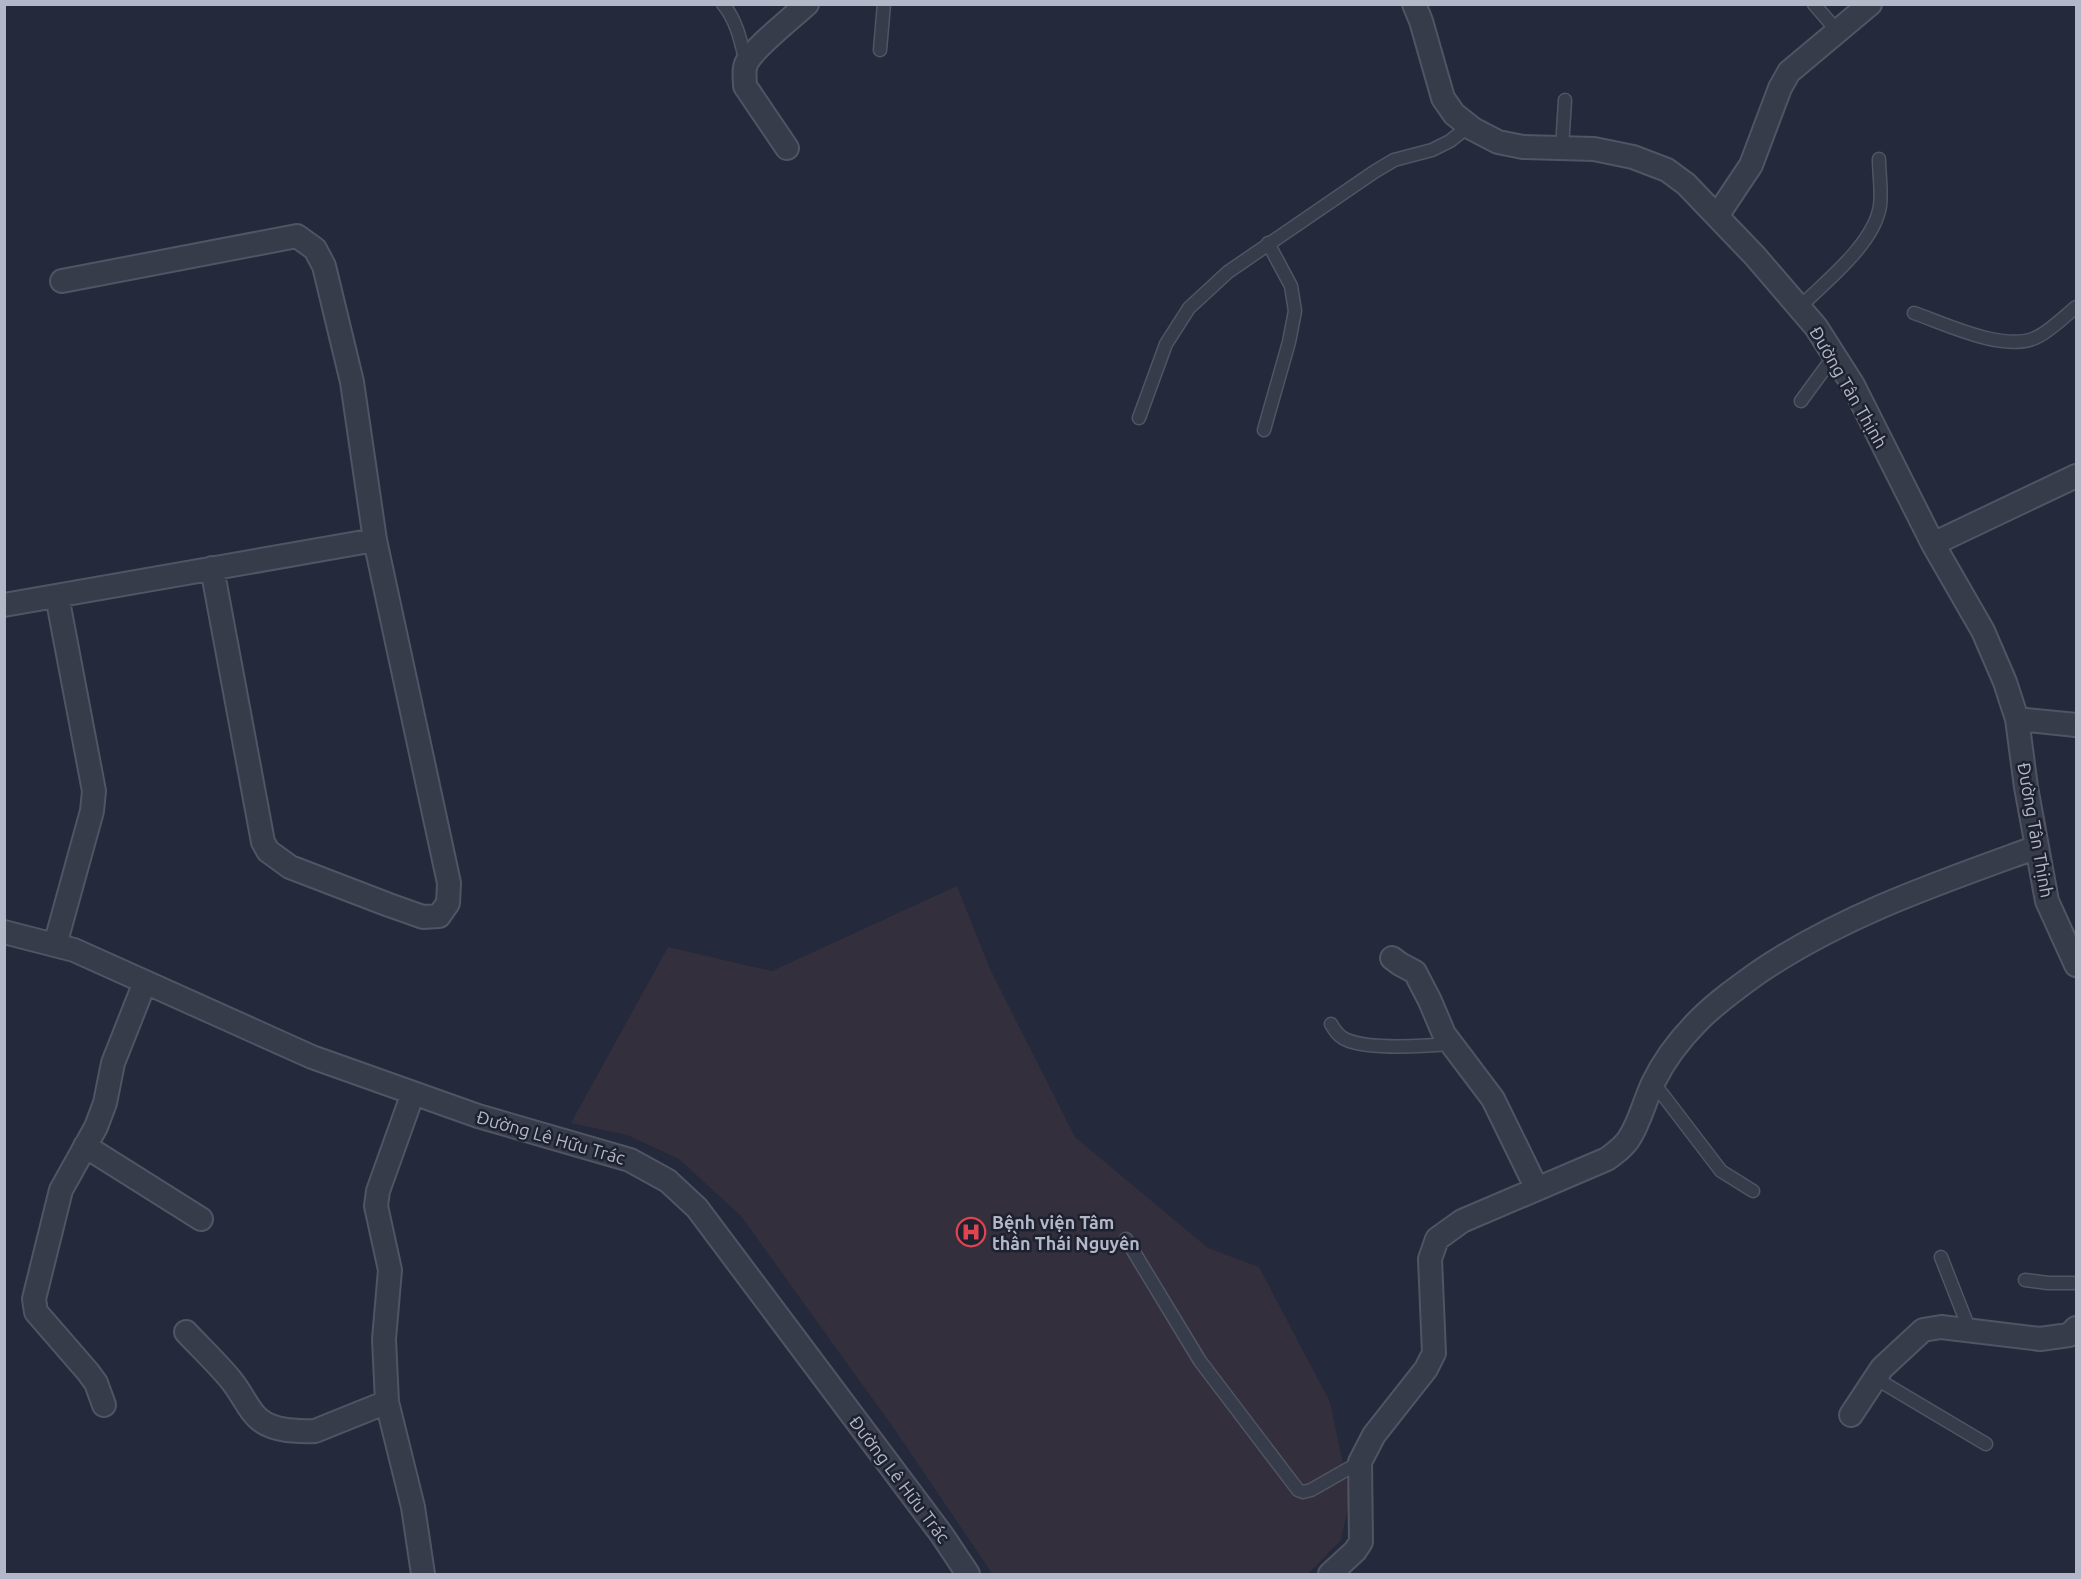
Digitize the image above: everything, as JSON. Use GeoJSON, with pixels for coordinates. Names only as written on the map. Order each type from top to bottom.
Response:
{"type":"FeatureCollection","features":[{"type":"Feature","properties":{"kind":"street"},"geometry":{"type":"LineString","coordinates":[[787,148],[745,86],[744,74],[746,63],[757,50],[807,4]]}},
{"type":"Feature","properties":{"kind":"street","name":"Đường Tân Thịnh"},"geometry":{"type":"LineString","coordinates":[[1414,4],[1443,98],[1454,114],[1469,126],[1498,142],[1523,147],[1594,149],[1633,157],[1667,170],[1686,184],[1755,256],[1816,327],[1852,385],[1933,544],[1983,631],[2006,682],[2018,719],[2026,787],[2047,901],[2076,964]]}},
{"type":"Feature","properties":{"kind":"street"},"geometry":{"type":"LineString","coordinates":[[1717,216],[1751,165],[1780,88],[1789,72],[1870,4]]}},
{"type":"Feature","properties":{"kind":"street"},"geometry":{"type":"LineString","coordinates":[[62,281],[297,236],[315,249],[324,266],[352,382],[375,540],[449,883],[448,903],[439,916],[423,916],[388,905],[290,867],[268,851],[263,842],[212,568]]}},
{"type":"Feature","properties":{"kind":"street"},"geometry":{"type":"LineString","coordinates":[[1933,544],[2076,476]]}},
{"type":"Feature","properties":{"kind":"street"},"geometry":{"type":"LineString","coordinates":[[4,605],[375,540]]}},
{"type":"Feature","properties":{"kind":"street"},"geometry":{"type":"LineString","coordinates":[[55,945],[92,811],[94,791],[57,596]]}},
{"type":"Feature","properties":{"kind":"street"},"geometry":{"type":"LineString","coordinates":[[2018,719],[2076,725]]}},
{"type":"Feature","properties":{"kind":"street"},"geometry":{"type":"LineString","coordinates":[[1330,1575],[1355,1551],[1360,1542],[1360,1462],[1374,1435],[1426,1369],[1434,1353],[1430,1259],[1437,1239],[1462,1221],[1607,1159],[1620,1149],[1630,1138],[1653,1082],[1666,1059],[1698,1021],[1731,992],[1774,962],[1857,916],[2037,846]]}},
{"type":"Feature","properties":{"kind":"street","name":"Đường Lê Hữu Trác"},"geometry":{"type":"LineString","coordinates":[[4,932],[74,950],[312,1057],[478,1116],[630,1160],[668,1181],[697,1208],[942,1535],[968,1575]]}},
{"type":"Feature","properties":{"kind":"street"},"geometry":{"type":"LineString","coordinates":[[1392,958],[1415,972],[1451,1044],[1493,1099],[1537,1189]]}},
{"type":"Feature","properties":{"kind":"street"},"geometry":{"type":"LineString","coordinates":[[104,1405],[96,1383],[88,1372],[36,1312],[34,1299],[61,1190],[96,1127],[105,1103],[110,1072],[145,982]]}},
{"type":"Feature","properties":{"kind":"street"},"geometry":{"type":"LineString","coordinates":[[412,1093],[378,1191],[376,1206],[390,1270],[384,1339],[387,1402],[413,1507],[423,1575]]}},
{"type":"Feature","properties":{"kind":"street"},"geometry":{"type":"LineString","coordinates":[[85,1146],[201,1219]]}},
{"type":"Feature","properties":{"kind":"street"},"geometry":{"type":"LineString","coordinates":[[1851,1415],[1882,1368],[1923,1330],[1941,1327],[2040,1339],[2069,1335],[2076,1328]]}},
{"type":"Feature","properties":{"kind":"street"},"geometry":{"type":"LineString","coordinates":[[186,1332],[231,1381],[264,1425],[304,1432],[315,1431],[387,1402]]}},
{"type":"Feature","properties":{"kind":"lane"},"geometry":{"type":"LineString","coordinates":[[723,4],[740,36],[746,63]]}},
{"type":"Feature","properties":{"kind":"lane"},"geometry":{"type":"LineString","coordinates":[[880,50],[884,4]]}},
{"type":"Feature","properties":{"kind":"lane"},"geometry":{"type":"LineString","coordinates":[[1814,4],[1838,32]]}},
{"type":"Feature","properties":{"kind":"lane"},"geometry":{"type":"LineString","coordinates":[[1562,148],[1565,100]]}},
{"type":"Feature","properties":{"kind":"lane"},"geometry":{"type":"LineString","coordinates":[[1139,418],[1166,344],[1189,309],[1228,272],[1374,172],[1394,160],[1432,150],[1450,141],[1469,126]]}},
{"type":"Feature","properties":{"kind":"lane"},"geometry":{"type":"LineString","coordinates":[[1800,307],[1873,231],[1880,206],[1879,159]]}},
{"type":"Feature","properties":{"kind":"lane"},"geometry":{"type":"LineString","coordinates":[[1264,430],[1289,342],[1295,311],[1291,286],[1268,243]]}},
{"type":"Feature","properties":{"kind":"lane"},"geometry":{"type":"LineString","coordinates":[[1914,313],[2004,342],[2037,338],[2076,308]]}},
{"type":"Feature","properties":{"kind":"lane"},"geometry":{"type":"LineString","coordinates":[[1801,401],[1834,356]]}},
{"type":"Feature","properties":{"kind":"lane"},"geometry":{"type":"LineString","coordinates":[[1331,1024],[1336,1033],[1354,1042],[1416,1047],[1451,1044]]}},
{"type":"Feature","properties":{"kind":"lane"},"geometry":{"type":"LineString","coordinates":[[1653,1082],[1721,1171],[1753,1191]]}},
{"type":"Feature","properties":{"kind":"lane"},"geometry":{"type":"LineString","coordinates":[[1126,1239],[1200,1361],[1298,1491],[1311,1490],[1360,1462]]}},
{"type":"Feature","properties":{"kind":"lane"},"geometry":{"type":"LineString","coordinates":[[1941,1257],[1970,1331]]}},
{"type":"Feature","properties":{"kind":"lane"},"geometry":{"type":"LineString","coordinates":[[2025,1280],[2076,1283]]}},
{"type":"Feature","properties":{"kind":"lane"},"geometry":{"type":"LineString","coordinates":[[1875,1378],[1986,1444]]}},
{"type":"Feature","properties":{"kind":"shaded area","name":"Bệnh viện Tâm thần Thái Nguyên"},"geometry":{"type":"Polygon","coordinates":[[[957,886],[990,969],[1075,1137],[1208,1248],[1259,1267],[1330,1402],[1350,1498],[1341,1540],[1308,1574],[992,1574],[895,1430],[741,1216],[679,1159],[627,1135],[571,1123],[668,947],[772,971],[957,886]]]}},
{"type":"Feature","properties":{"kind":"place","name":"Bệnh viện Tâm thần Thái Nguyên"},"geometry":{"type":"Point","coordinates":[971,1232]}}]}
